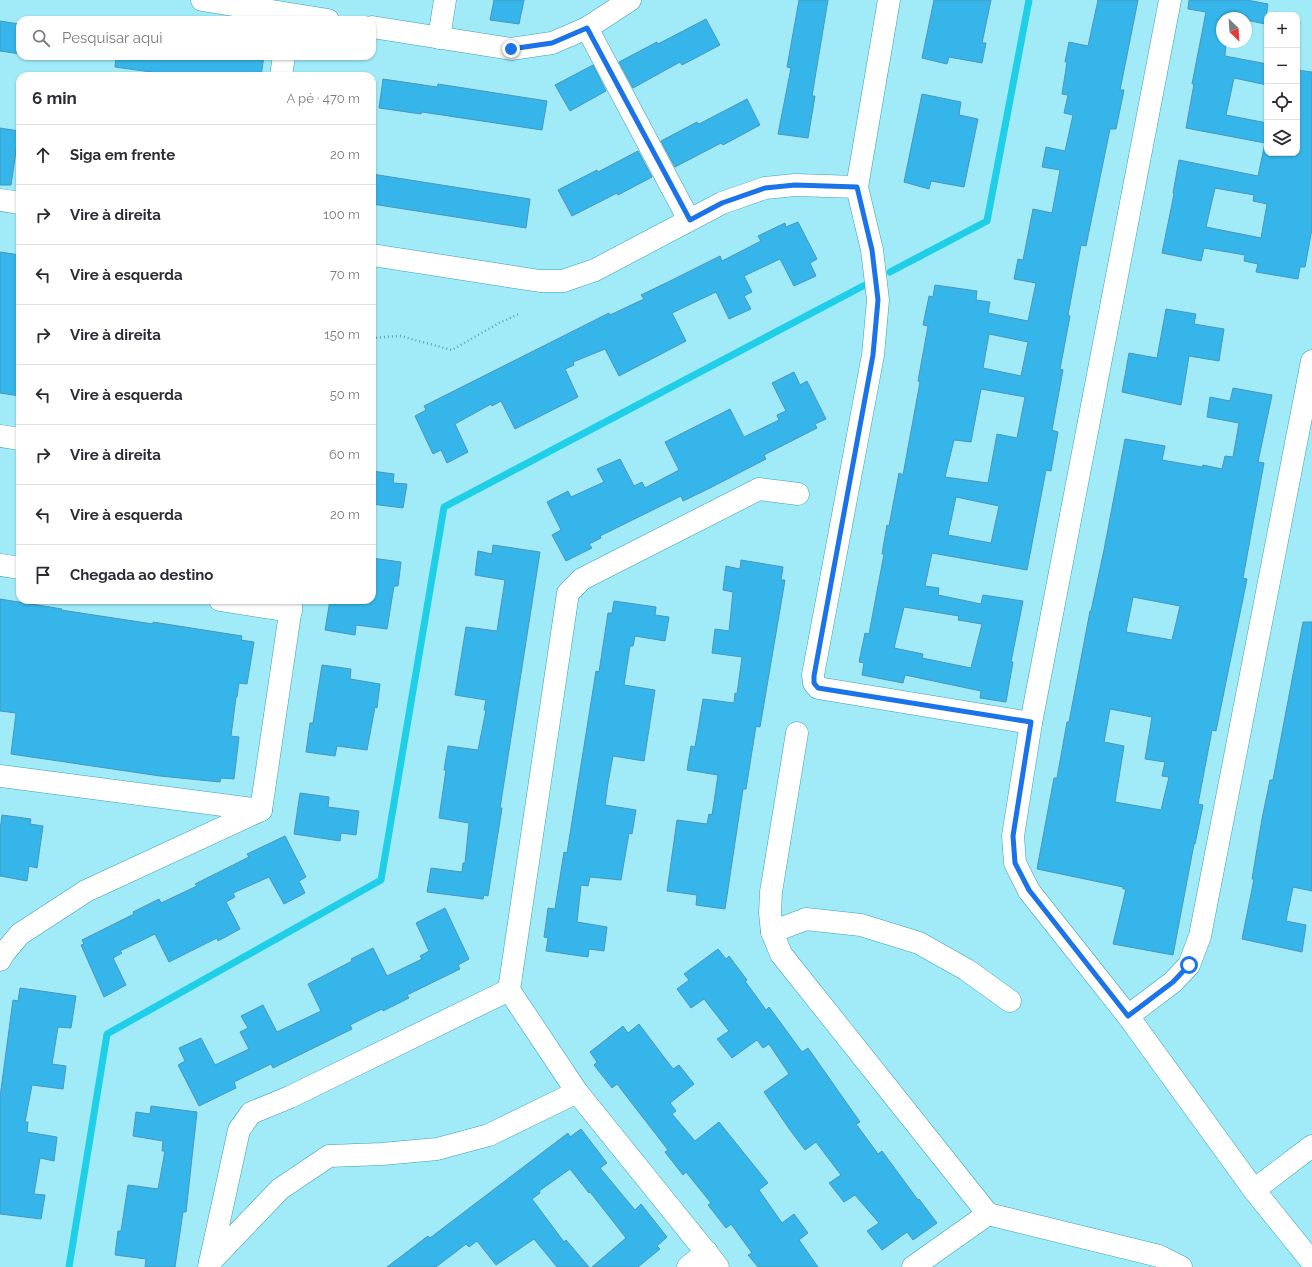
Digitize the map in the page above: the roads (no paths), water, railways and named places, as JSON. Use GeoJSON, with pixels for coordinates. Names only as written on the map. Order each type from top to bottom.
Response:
{"type":"FeatureCollection","features":[{"type":"Feature","properties":{"kind":"street"},"geometry":{"type":"LineString","coordinates":[[202,0],[285,16]]}},
{"type":"Feature","properties":{"kind":"street"},"geometry":{"type":"LineString","coordinates":[[439,38],[446,0]]}},
{"type":"Feature","properties":{"kind":"street"},"geometry":{"type":"LineString","coordinates":[[376,28],[511,49],[552,43],[587,28],[630,0]]}},
{"type":"Feature","properties":{"kind":"street"},"geometry":{"type":"LineString","coordinates":[[889,0],[857,187],[872,250],[878,300],[873,355],[815,668],[814,683],[818,688],[1031,722]]}},
{"type":"Feature","properties":{"kind":"street"},"geometry":{"type":"LineString","coordinates":[[1170,0],[1031,722],[1013,836],[1015,863],[1029,890],[1128,1016],[1254,1190],[1312,1262]]}},
{"type":"Feature","properties":{"kind":"street"},"geometry":{"type":"LineString","coordinates":[[587,28],[690,220]]}},
{"type":"Feature","properties":{"kind":"street"},"geometry":{"type":"LineString","coordinates":[[282,72],[283,60]]}},
{"type":"Feature","properties":{"kind":"street"},"geometry":{"type":"LineString","coordinates":[[376,256],[540,281],[563,281],[595,270],[722,203],[765,188],[795,185],[857,187]]}},
{"type":"Feature","properties":{"kind":"street"},"geometry":{"type":"LineString","coordinates":[[0,200],[16,202]]}},
{"type":"Feature","properties":{"kind":"street"},"geometry":{"type":"LineString","coordinates":[[1128,1016],[1173,982],[1189,965],[1200,936],[1311,371]]}},
{"type":"Feature","properties":{"kind":"street"},"geometry":{"type":"LineString","coordinates":[[0,436],[16,438]]}},
{"type":"Feature","properties":{"kind":"street"},"geometry":{"type":"LineString","coordinates":[[688,1267],[712,1260],[577,1092],[509,990],[568,593],[582,579],[759,489],[798,494]]}},
{"type":"Feature","properties":{"kind":"street"},"geometry":{"type":"LineString","coordinates":[[0,565],[16,567]]}},
{"type":"Feature","properties":{"kind":"street"},"geometry":{"type":"LineString","coordinates":[[261,810],[292,606],[268,604]]}},
{"type":"Feature","properties":{"kind":"street"},"geometry":{"type":"LineString","coordinates":[[797,733],[770,892],[772,932],[781,954],[988,1214],[1159,1256],[1181,1267]]}},
{"type":"Feature","properties":{"kind":"street"},"geometry":{"type":"LineString","coordinates":[[0,776],[261,810]]}},
{"type":"Feature","properties":{"kind":"street"},"geometry":{"type":"LineString","coordinates":[[0,960],[20,934],[86,891],[261,810]]}},
{"type":"Feature","properties":{"kind":"street"},"geometry":{"type":"LineString","coordinates":[[772,932],[806,919],[861,925],[919,943],[967,970],[1010,1001]]}},
{"type":"Feature","properties":{"kind":"street"},"geometry":{"type":"LineString","coordinates":[[210,1264],[239,1130],[251,1113],[297,1093],[509,990]]}},
{"type":"Feature","properties":{"kind":"street"},"geometry":{"type":"LineString","coordinates":[[210,1264],[280,1189],[329,1156],[382,1154],[437,1149],[489,1135],[577,1092]]}},
{"type":"Feature","properties":{"kind":"street"},"geometry":{"type":"LineString","coordinates":[[1254,1190],[1312,1146]]}},
{"type":"Feature","properties":{"kind":"street"},"geometry":{"type":"LineString","coordinates":[[913,1267],[988,1214]]}},
{"type":"Feature","properties":{"kind":"waterway"},"geometry":{"type":"LineString","coordinates":[[890,272],[987,221],[1029,0]]}},
{"type":"Feature","properties":{"kind":"waterway"},"geometry":{"type":"LineString","coordinates":[[69,1267],[107,1034],[381,880],[444,507],[863,286]]}}]}
